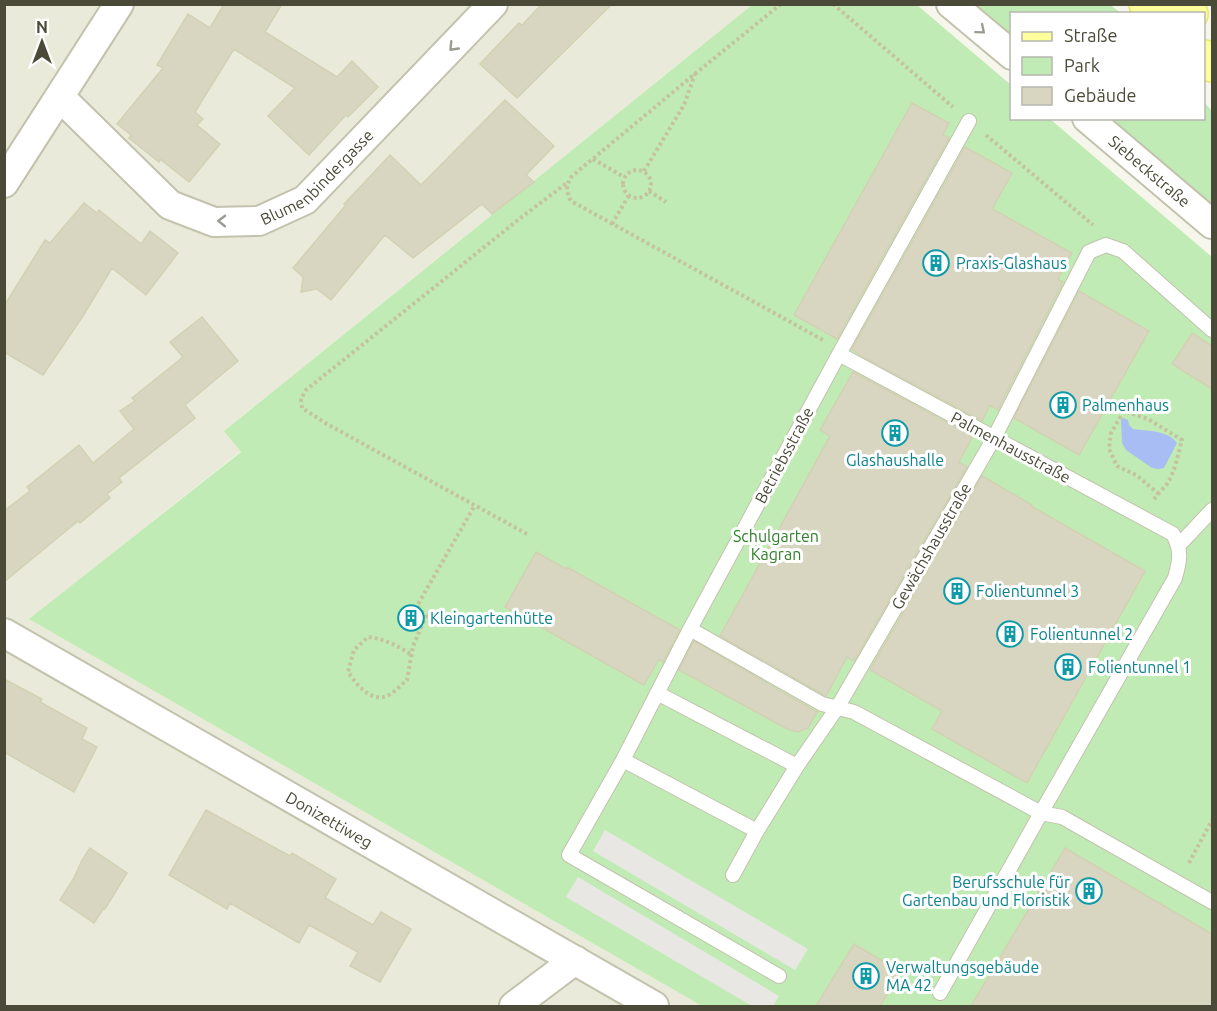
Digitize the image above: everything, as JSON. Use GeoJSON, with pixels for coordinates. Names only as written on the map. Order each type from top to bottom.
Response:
{"type":"FeatureCollection","features":[{"type":"Feature","properties":{"kind":"street"},"geometry":{"type":"LineString","coordinates":[[4,183],[119,4]]}},
{"type":"Feature","properties":{"kind":"street","name":"Blumenbindergasse"},"geometry":{"type":"LineString","coordinates":[[60,97],[170,205],[214,222],[259,220],[305,200],[493,4]]}},
{"type":"Feature","properties":{"kind":"street"},"geometry":{"type":"LineString","coordinates":[[951,4],[1010,54]]}},
{"type":"Feature","properties":{"kind":"street","name":"Siebeckstraße"},"geometry":{"type":"LineString","coordinates":[[1089,120],[1212,224]]}},
{"type":"Feature","properties":{"kind":"street","name":"Donizettiweg"},"geometry":{"type":"LineString","coordinates":[[4,633],[654,1006]]}},
{"type":"Feature","properties":{"kind":"street"},"geometry":{"type":"LineString","coordinates":[[514,1006],[575,960]]}},
{"type":"Feature","properties":{"kind":"lane","name":"Betriebsstraße"},"geometry":{"type":"LineString","coordinates":[[779,976],[569,855],[623,760],[690,629],[840,352],[969,121]]}},
{"type":"Feature","properties":{"kind":"lane","name":"Gewächshausstraße"},"geometry":{"type":"LineString","coordinates":[[733,875],[797,766],[837,708],[994,438],[1089,252],[1106,245],[1123,251],[1212,330]]}},
{"type":"Feature","properties":{"kind":"lane","name":"Palmenhausstraße"},"geometry":{"type":"LineString","coordinates":[[840,352],[1173,534],[1179,544]]}},
{"type":"Feature","properties":{"kind":"lane"},"geometry":{"type":"LineString","coordinates":[[940,993],[1175,578],[1179,563],[1179,544],[1212,510]]}},
{"type":"Feature","properties":{"kind":"lane"},"geometry":{"type":"LineString","coordinates":[[690,629],[822,704],[854,712],[1041,813],[1062,817],[1212,902]]}},
{"type":"Feature","properties":{"kind":"lane"},"geometry":{"type":"LineString","coordinates":[[657,693],[797,766]]}},
{"type":"Feature","properties":{"kind":"lane"},"geometry":{"type":"LineString","coordinates":[[623,760],[757,831]]}},
{"type":"Feature","properties":{"kind":"path"},"geometry":{"type":"LineString","coordinates":[[527,534],[327,424],[302,408],[301,399],[306,390],[315,382],[567,183],[592,159],[781,4]]}},
{"type":"Feature","properties":{"kind":"path"},"geometry":{"type":"LineString","coordinates":[[644,171],[684,105],[696,73]]}},
{"type":"Feature","properties":{"kind":"path"},"geometry":{"type":"LineString","coordinates":[[592,159],[624,177]]}},
{"type":"Feature","properties":{"kind":"path"},"geometry":{"type":"LineString","coordinates":[[630,170],[644,171],[651,183],[649,191],[642,197],[633,198],[622,186],[624,177],[630,170]]}},
{"type":"Feature","properties":{"kind":"path"},"geometry":{"type":"LineString","coordinates":[[567,183],[567,193],[571,201],[840,352]]}},
{"type":"Feature","properties":{"kind":"path"},"geometry":{"type":"LineString","coordinates":[[649,191],[666,202]]}},
{"type":"Feature","properties":{"kind":"path"},"geometry":{"type":"LineString","coordinates":[[612,224],[629,195]]}},
{"type":"Feature","properties":{"kind":"path"},"geometry":{"type":"LineString","coordinates":[[1137,514],[1159,494],[1167,483],[1182,440],[1148,418],[1124,411],[1111,433],[1109,449],[1117,466],[1136,475],[1159,494]]}},
{"type":"Feature","properties":{"kind":"path"},"geometry":{"type":"LineString","coordinates":[[410,654],[380,638],[368,637],[354,650],[348,672],[359,687],[375,697],[388,696],[407,680],[410,654],[426,616],[417,606],[474,505]]}},
{"type":"Feature","properties":{"kind":"path"},"geometry":{"type":"LineString","coordinates":[[1178,882],[1212,820]]}},
{"type":"Feature","properties":{"kind":"shaded area"},"geometry":{"type":"Polygon","coordinates":[[[5,5],[752,5],[225,430],[241,451],[30,619],[702,1006],[5,1006],[5,5]]]}},
{"type":"Feature","properties":{"kind":"shaded area"},"geometry":{"type":"Polygon","coordinates":[[[605,830],[808,949],[795,970],[593,851],[605,830]]]}},
{"type":"Feature","properties":{"kind":"shaded area"},"geometry":{"type":"Polygon","coordinates":[[[578,877],[779,996],[773,1006],[752,1006],[566,897],[578,877]]]}},
{"type":"Feature","properties":{"kind":"green space","name":"Schulgarten Kagran"},"geometry":{"type":"Polygon","coordinates":[[[752,5],[917,5],[1010,84],[1010,120],[1051,120],[1212,257],[1212,1006],[702,1006],[29,619],[241,452],[224,431],[752,5]]]}},
{"type":"Feature","properties":{"kind":"green space"},"geometry":{"type":"Polygon","coordinates":[[[972,5],[1110,5],[1120,12],[1010,12],[1010,36],[972,5]]]}},
{"type":"Feature","properties":{"kind":"green space"},"geometry":{"type":"Polygon","coordinates":[[[1205,103],[1212,111],[1212,206],[1109,120],[1205,120],[1205,103]]]}},
{"type":"Feature","properties":{"kind":"water"},"geometry":{"type":"Polygon","coordinates":[[[1123,418],[1128,420],[1133,429],[1163,433],[1177,443],[1164,468],[1152,468],[1126,450],[1122,443],[1121,420],[1123,418]]]}},
{"type":"Feature","properties":{"kind":"building"},"geometry":{"type":"Polygon","coordinates":[[[224,4],[282,4],[265,32],[337,77],[352,61],[378,87],[348,117],[346,115],[309,155],[268,116],[295,88],[234,49],[195,112],[203,119],[197,125],[220,144],[189,182],[129,138],[131,135],[117,124],[163,68],[157,65],[188,14],[210,28],[224,4]]]}},
{"type":"Feature","properties":{"kind":"building"},"geometry":{"type":"Polygon","coordinates":[[[542,4],[612,4],[517,98],[480,64],[519,23],[522,25],[542,4]]]}},
{"type":"Feature","properties":{"kind":"building"},"geometry":{"type":"Polygon","coordinates":[[[505,100],[554,146],[526,175],[534,182],[492,214],[482,204],[413,258],[385,235],[331,300],[317,289],[301,292],[303,277],[293,268],[346,205],[344,204],[390,155],[421,185],[505,100]]]}},
{"type":"Feature","properties":{"kind":"building"},"geometry":{"type":"Polygon","coordinates":[[[912,103],[949,123],[943,135],[949,138],[837,339],[794,315],[912,103]]]}},
{"type":"Feature","properties":{"kind":"building"},"geometry":{"type":"Polygon","coordinates":[[[965,147],[1012,173],[992,209],[1072,253],[1058,279],[1063,282],[998,410],[990,405],[982,421],[852,349],[965,147]]]}},
{"type":"Feature","properties":{"kind":"building"},"geometry":{"type":"Polygon","coordinates":[[[84,203],[97,213],[99,210],[141,244],[150,231],[178,253],[146,295],[112,268],[43,375],[4,352],[4,306],[45,240],[50,243],[84,203]]]}},
{"type":"Feature","properties":{"kind":"building"},"geometry":{"type":"Polygon","coordinates":[[[1079,291],[1149,331],[1079,455],[1014,418],[1079,291]]]}},
{"type":"Feature","properties":{"kind":"building"},"geometry":{"type":"Polygon","coordinates":[[[202,317],[238,361],[185,405],[195,418],[119,478],[122,482],[107,494],[110,498],[80,523],[78,521],[4,582],[4,511],[30,491],[27,487],[79,445],[93,463],[134,429],[120,411],[135,401],[132,398],[183,357],[170,342],[202,317]]]}},
{"type":"Feature","properties":{"kind":"building"},"geometry":{"type":"Polygon","coordinates":[[[1192,333],[1212,346],[1212,389],[1172,364],[1192,333]]]}},
{"type":"Feature","properties":{"kind":"building"},"geometry":{"type":"Polygon","coordinates":[[[853,372],[973,436],[959,462],[967,467],[854,661],[847,657],[826,696],[720,636],[830,436],[820,430],[853,372]]]}},
{"type":"Feature","properties":{"kind":"building"},"geometry":{"type":"Polygon","coordinates":[[[982,476],[1145,571],[1027,783],[932,729],[942,711],[870,670],[982,476]]]}},
{"type":"Feature","properties":{"kind":"building"},"geometry":{"type":"Polygon","coordinates":[[[536,552],[680,630],[663,662],[659,659],[644,685],[505,607],[536,552]]]}},
{"type":"Feature","properties":{"kind":"building"},"geometry":{"type":"Polygon","coordinates":[[[694,641],[817,712],[808,728],[798,732],[787,729],[679,670],[694,641]]]}},
{"type":"Feature","properties":{"kind":"building"},"geometry":{"type":"Polygon","coordinates":[[[4,679],[42,699],[40,702],[87,728],[82,739],[97,747],[74,792],[4,752],[4,679]]]}},
{"type":"Feature","properties":{"kind":"building"},"geometry":{"type":"Polygon","coordinates":[[[206,810],[290,856],[292,853],[336,879],[325,898],[373,925],[381,912],[411,929],[380,982],[350,966],[358,952],[309,925],[299,943],[230,903],[227,909],[169,875],[206,810]]]}},
{"type":"Feature","properties":{"kind":"building"},"geometry":{"type":"Polygon","coordinates":[[[90,848],[127,873],[94,923],[60,900],[90,848]]]}},
{"type":"Feature","properties":{"kind":"building","name":"Berufsschule für Gartenbau und Floristik"},"geometry":{"type":"Polygon","coordinates":[[[1065,848],[1212,934],[1212,1006],[971,1006],[1065,848]]]}},
{"type":"Feature","properties":{"kind":"building","name":"Verwaltungsgebäude MA 42"},"geometry":{"type":"Polygon","coordinates":[[[854,944],[901,972],[880,1006],[816,1006],[854,944]]]}},
{"type":"Feature","properties":{"kind":"place","name":"Praxis-Glashaus"},"geometry":{"type":"Point","coordinates":[936,263]}},
{"type":"Feature","properties":{"kind":"place","name":"Palmenhaus"},"geometry":{"type":"Point","coordinates":[1063,405]}},
{"type":"Feature","properties":{"kind":"place","name":"Glashaushalle"},"geometry":{"type":"Point","coordinates":[895,433]}},
{"type":"Feature","properties":{"kind":"place","name":"Folientunnel 3"},"geometry":{"type":"Point","coordinates":[957,591]}},
{"type":"Feature","properties":{"kind":"place","name":"Kleingartenhütte"},"geometry":{"type":"Point","coordinates":[411,618]}},
{"type":"Feature","properties":{"kind":"place","name":"Folientunnel 2"},"geometry":{"type":"Point","coordinates":[1010,634]}},
{"type":"Feature","properties":{"kind":"place","name":"Folientunnel 1"},"geometry":{"type":"Point","coordinates":[1068,667]}},
{"type":"Feature","properties":{"kind":"place","name":"Berufsschule für Gartenbau und Floristik"},"geometry":{"type":"Point","coordinates":[1089,891]}},
{"type":"Feature","properties":{"kind":"place","name":"Verwaltungsgebäude MA 42"},"geometry":{"type":"Point","coordinates":[866,976]}}]}
